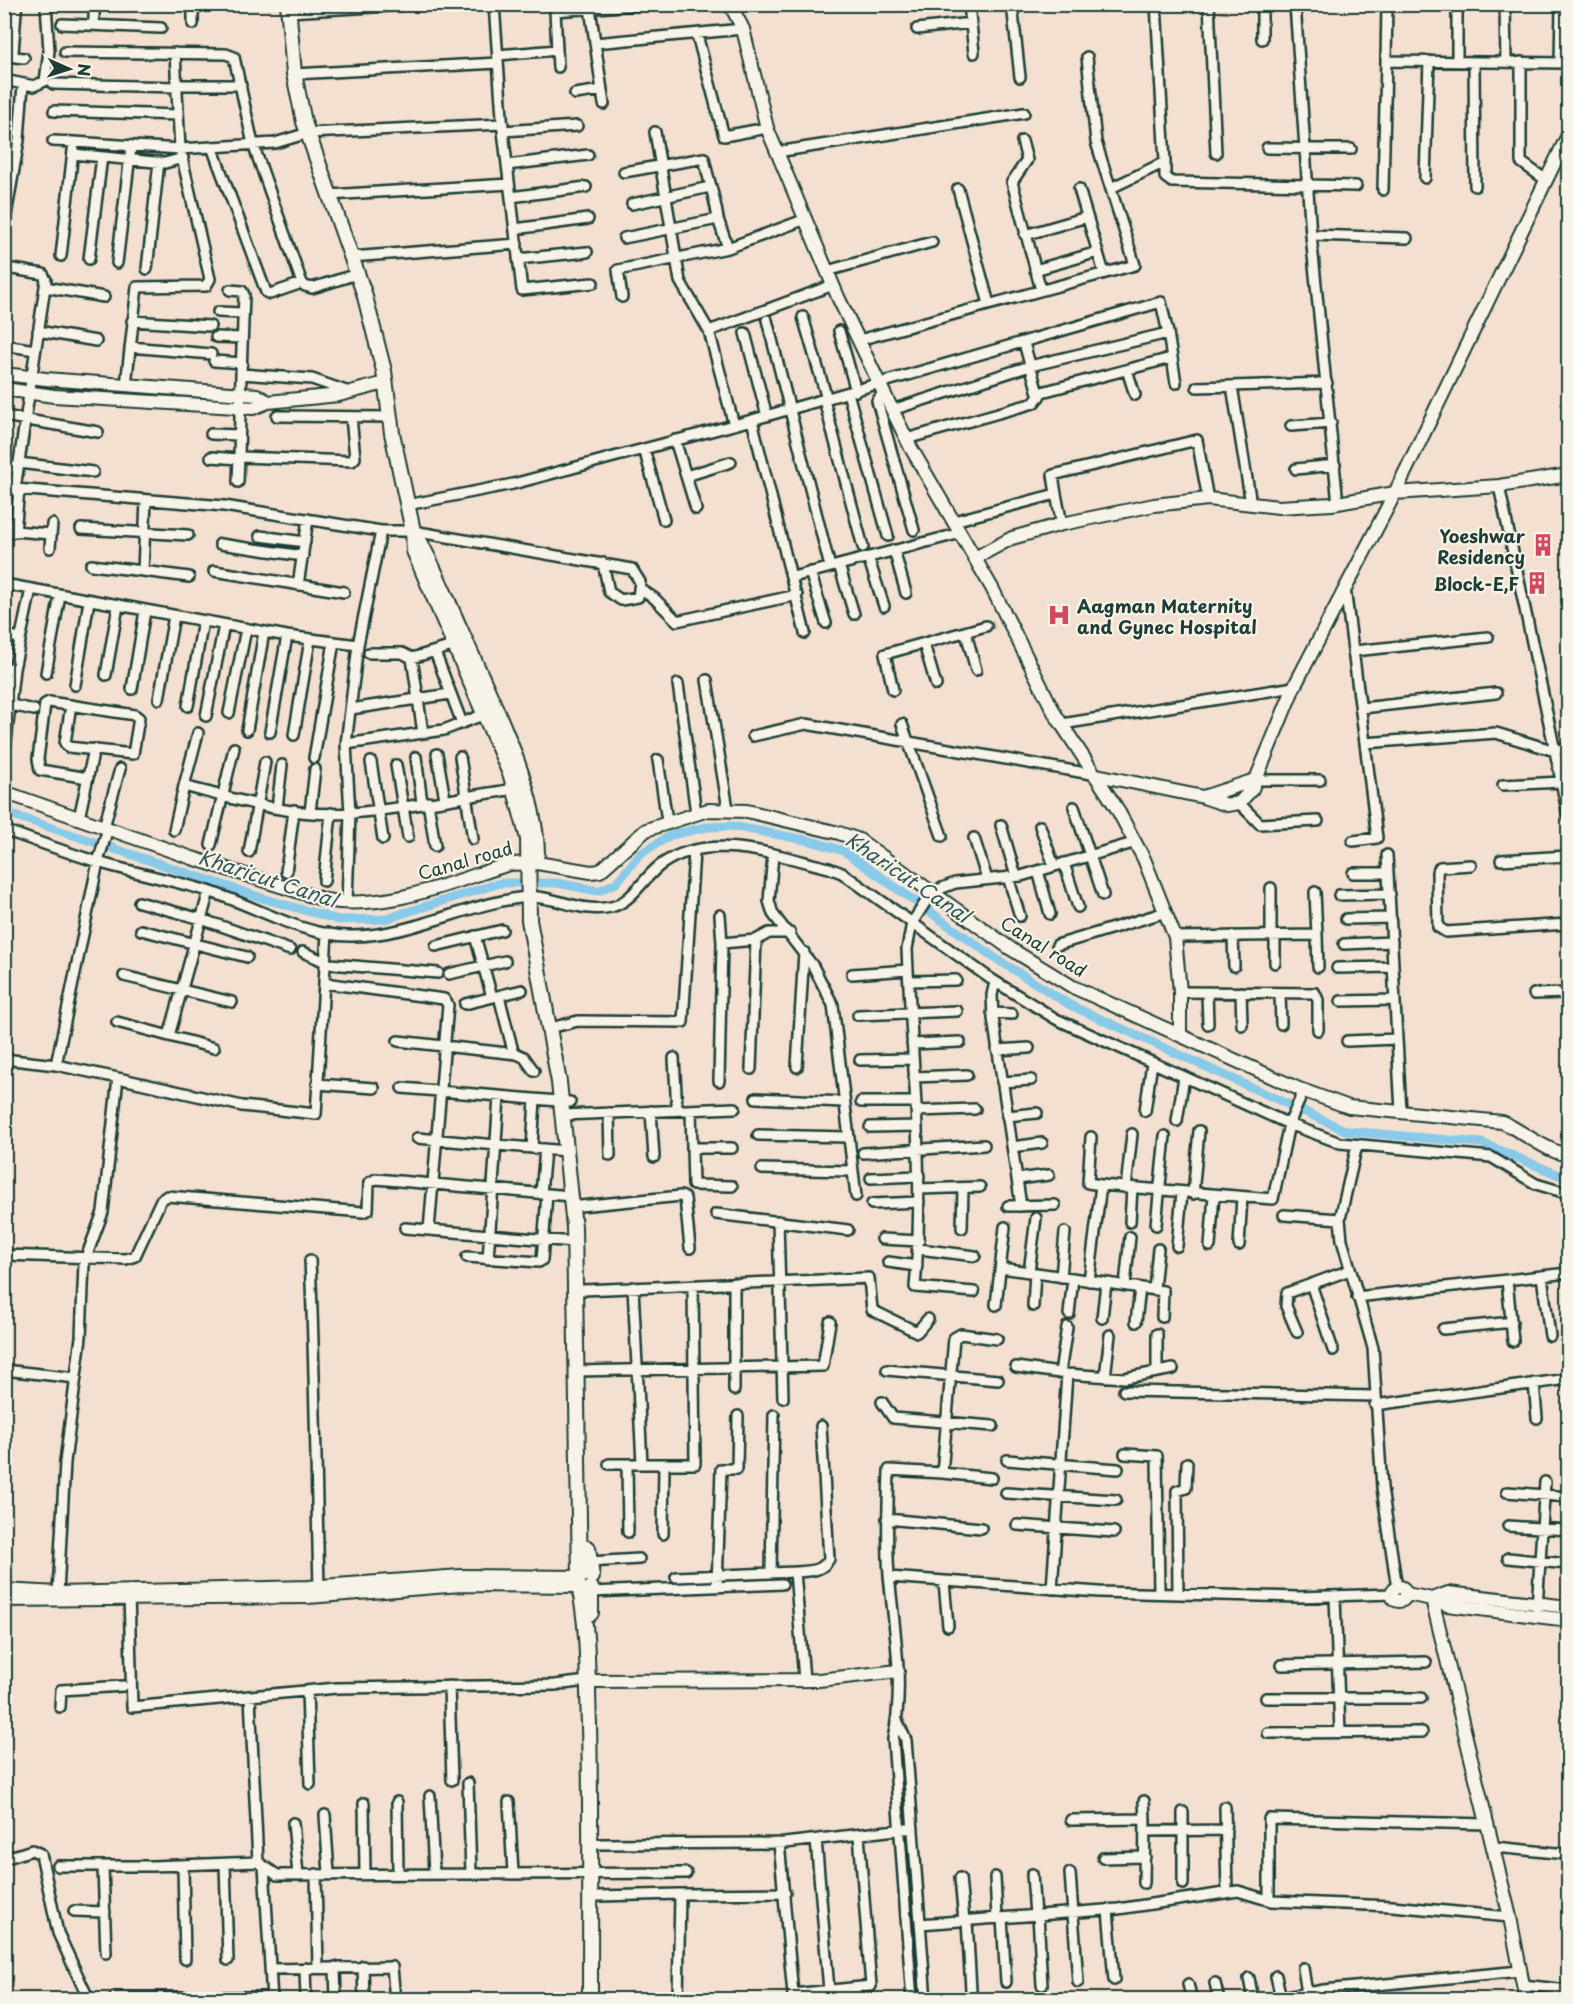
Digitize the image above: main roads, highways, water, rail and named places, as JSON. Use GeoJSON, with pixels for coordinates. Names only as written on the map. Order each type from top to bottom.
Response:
{"type":"FeatureCollection","features":[{"type":"Feature","properties":{"kind":"main road"},"geometry":{"type":"LineString","coordinates":[[288,8],[294,74],[308,133],[357,274],[384,371],[390,417],[413,531],[414,551],[456,645],[515,789],[533,865]]}},
{"type":"Feature","properties":{"kind":"main road"},"geometry":{"type":"LineString","coordinates":[[413,531],[423,546],[488,692],[520,773],[537,835],[529,920],[531,988],[566,1109],[566,1151],[576,1201],[574,1242],[589,1562],[583,1603],[590,1681],[598,1844],[594,1874],[598,1896],[598,2000]]}},
{"type":"Feature","properties":{"kind":"main road"},"geometry":{"type":"LineString","coordinates":[[532,897],[558,1026],[576,1201],[582,1290],[580,1371],[586,1584]]}},
{"type":"Feature","properties":{"kind":"main road"},"geometry":{"type":"LineString","coordinates":[[590,1681],[594,1874],[590,2000]]}},
{"type":"Feature","properties":{"kind":"waterway","name":"Kharicut Canal"},"geometry":{"type":"LineString","coordinates":[[4,812],[262,898],[339,920],[385,919],[500,883],[557,883],[598,891],[616,883],[640,854],[671,835],[707,827],[732,826],[811,841],[844,851],[995,958],[1070,1005],[1347,1131],[1482,1143],[1564,1177],[1568,1176]]}},
{"type":"Feature","properties":{"kind":"tunnel"},"geometry":{"type":"LineString","coordinates":[[986,626],[1000,623]]}},
{"type":"Feature","properties":{"kind":"place","name":"Yoeshwar Residency"},"geometry":{"type":"Point","coordinates":[1543,545]}},
{"type":"Feature","properties":{"kind":"place","name":"Block-E,F"},"geometry":{"type":"Point","coordinates":[1537,583]}},
{"type":"Feature","properties":{"kind":"place","name":"Aagman Maternity and Gynec Hospital"},"geometry":{"type":"Point","coordinates":[1059,615]}}]}
